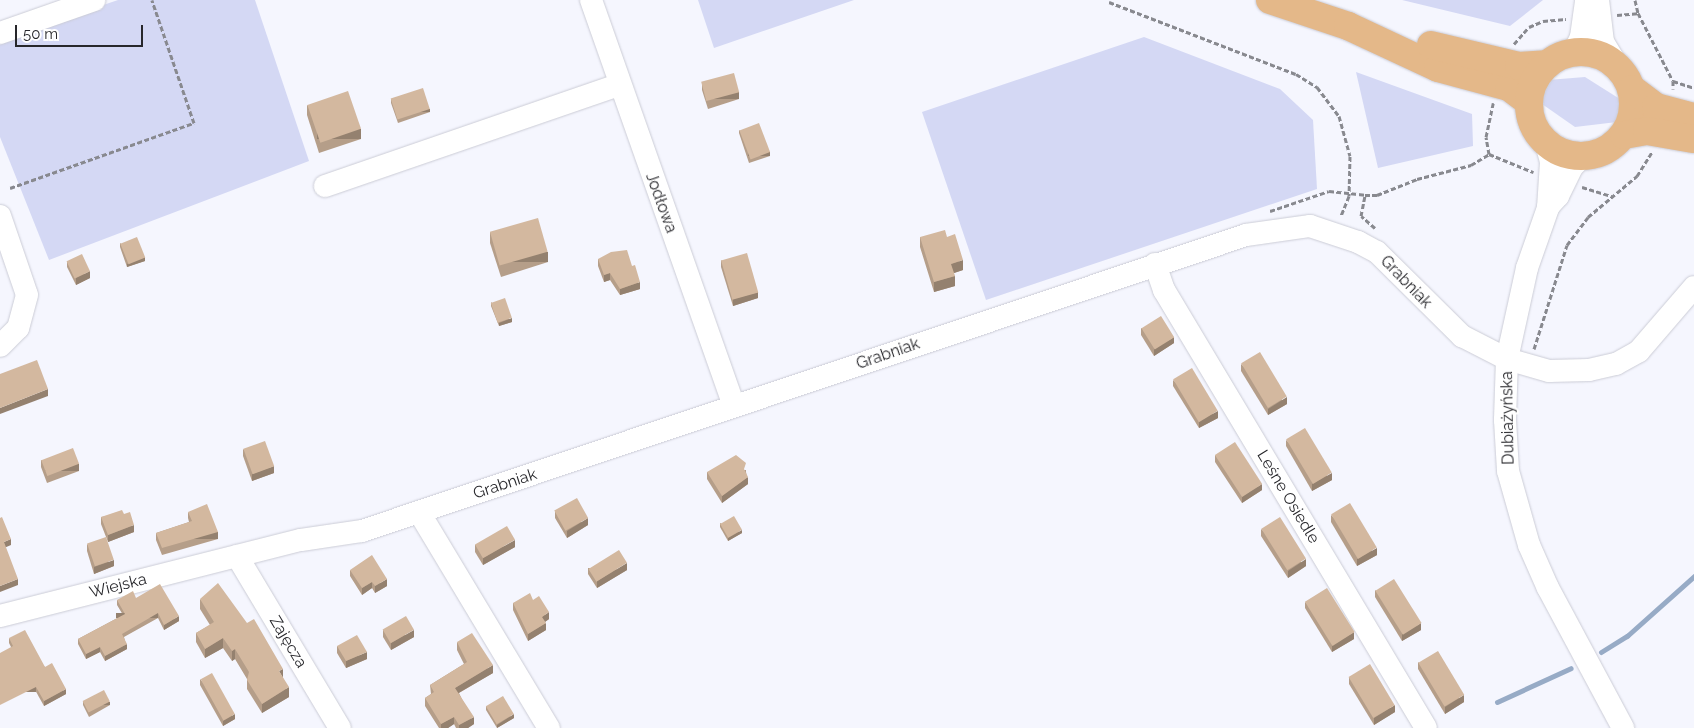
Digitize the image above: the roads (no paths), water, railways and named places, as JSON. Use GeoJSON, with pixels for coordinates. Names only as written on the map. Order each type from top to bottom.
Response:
{"type":"FeatureCollection","features":[{"type":"Feature","properties":{"kind":"main road"},"geometry":{"type":"LineString","coordinates":[[1270,0],[1348,26],[1438,68],[1509,87],[1528,102]]}},
{"type":"Feature","properties":{"kind":"main road"},"geometry":{"type":"LineString","coordinates":[[1348,26],[1393,33],[1452,52],[1519,66],[1546,64],[1574,52],[1596,53],[1616,64],[1632,89],[1656,107],[1694,117]]}},
{"type":"Feature","properties":{"kind":"main road"},"geometry":{"type":"LineString","coordinates":[[1546,64],[1534,81],[1528,102],[1536,131],[1546,143],[1564,153],[1583,156],[1602,152],[1624,135],[1647,131],[1694,139]]}},
{"type":"Feature","properties":{"kind":"main road"},"geometry":{"type":"LineString","coordinates":[[1624,135],[1634,108],[1632,89]]}},
{"type":"Feature","properties":{"kind":"street"},"geometry":{"type":"LineString","coordinates":[[0,33],[94,0]]}},
{"type":"Feature","properties":{"kind":"street","name":"Jodłowa"},"geometry":{"type":"LineString","coordinates":[[591,0],[618,85],[734,406]]}},
{"type":"Feature","properties":{"kind":"street"},"geometry":{"type":"LineString","coordinates":[[1574,52],[1581,37],[1586,0]]}},
{"type":"Feature","properties":{"kind":"street"},"geometry":{"type":"LineString","coordinates":[[1598,0],[1603,42],[1616,64]]}},
{"type":"Feature","properties":{"kind":"street"},"geometry":{"type":"LineString","coordinates":[[325,186],[618,85]]}},
{"type":"Feature","properties":{"kind":"street"},"geometry":{"type":"LineString","coordinates":[[1546,143],[1558,179]]}},
{"type":"Feature","properties":{"kind":"street","name":"Dubiażyńska"},"geometry":{"type":"LineString","coordinates":[[1583,156],[1558,179],[1527,268],[1506,359],[1505,420],[1508,471],[1529,545],[1548,588],[1623,728]]}},
{"type":"Feature","properties":{"kind":"street"},"geometry":{"type":"LineString","coordinates":[[0,216],[27,295],[18,328],[0,346]]}},
{"type":"Feature","properties":{"kind":"street","name":"Grabniak"},"geometry":{"type":"LineString","coordinates":[[236,556],[301,540],[362,531],[1246,235],[1310,226],[1335,233],[1377,252],[1462,336],[1506,359],[1550,371],[1568,372],[1616,364],[1639,352],[1694,286]]}},
{"type":"Feature","properties":{"kind":"street","name":"Leśne Osiedle"},"geometry":{"type":"LineString","coordinates":[[1155,264],[1164,290],[1426,728]]}},
{"type":"Feature","properties":{"kind":"street"},"geometry":{"type":"LineString","coordinates":[[419,512],[549,728]]}},
{"type":"Feature","properties":{"kind":"street","name":"Wiejska"},"geometry":{"type":"LineString","coordinates":[[0,616],[236,556]]}},
{"type":"Feature","properties":{"kind":"street","name":"Zajęcza"},"geometry":{"type":"LineString","coordinates":[[236,556],[340,728]]}},
{"type":"Feature","properties":{"kind":"waterway"},"geometry":{"type":"LineString","coordinates":[[1601,652],[1627,636],[1694,576]]}},
{"type":"Feature","properties":{"kind":"waterway"},"geometry":{"type":"LineString","coordinates":[[1497,702],[1571,668]]}}]}
